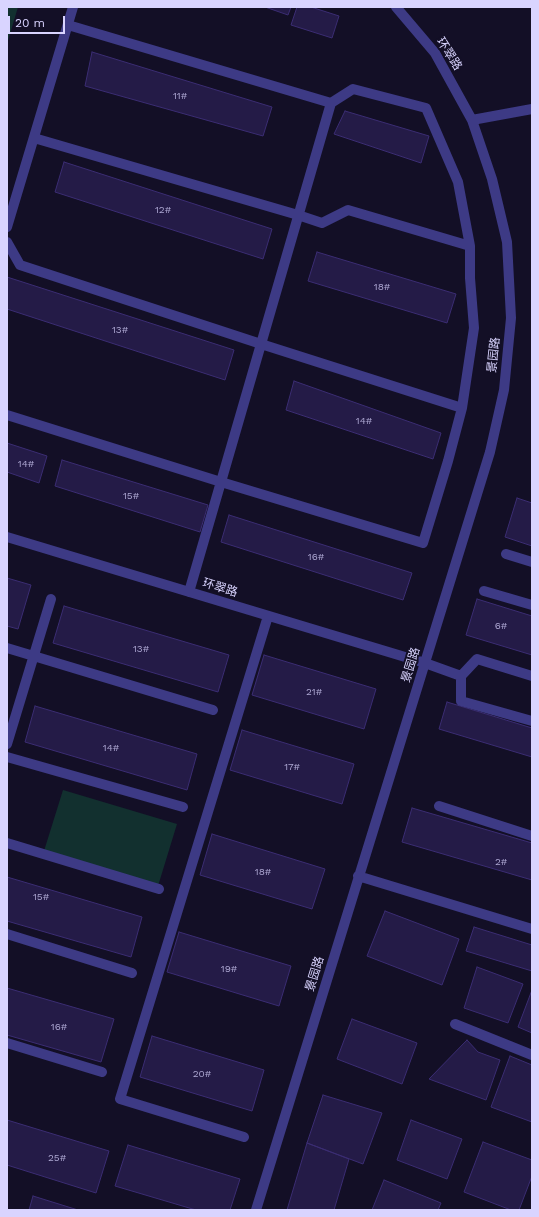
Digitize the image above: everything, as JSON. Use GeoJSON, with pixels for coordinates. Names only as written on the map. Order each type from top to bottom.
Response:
{"type":"FeatureCollection","features":[{"type":"Feature","properties":{"kind":"street"},"geometry":{"type":"LineString","coordinates":[[7,227],[73,7]]}},
{"type":"Feature","properties":{"kind":"street","name":"环翠路"},"geometry":{"type":"LineString","coordinates":[[396,7],[435,53],[472,120]]}},
{"type":"Feature","properties":{"kind":"street"},"geometry":{"type":"LineString","coordinates":[[68,25],[331,102]]}},
{"type":"Feature","properties":{"kind":"street"},"geometry":{"type":"LineString","coordinates":[[7,415],[221,482],[423,543],[462,408],[474,328],[470,278],[470,246],[458,182],[426,108],[353,89],[331,102],[298,215],[261,344],[221,482],[189,592]]}},
{"type":"Feature","properties":{"kind":"street"},"geometry":{"type":"LineString","coordinates":[[472,120],[532,109]]}},
{"type":"Feature","properties":{"kind":"street","name":"景园路"},"geometry":{"type":"LineString","coordinates":[[256,1210],[490,452],[504,390],[511,318],[507,242],[492,179],[472,120]]}},
{"type":"Feature","properties":{"kind":"street"},"geometry":{"type":"LineString","coordinates":[[34,138],[322,223],[348,210],[470,246]]}},
{"type":"Feature","properties":{"kind":"street"},"geometry":{"type":"LineString","coordinates":[[7,242],[20,265],[462,408]]}},
{"type":"Feature","properties":{"kind":"street","name":"环翠路"},"geometry":{"type":"LineString","coordinates":[[7,537],[425,663],[461,676]]}},
{"type":"Feature","properties":{"kind":"street"},"geometry":{"type":"LineString","coordinates":[[506,554],[532,562]]}},
{"type":"Feature","properties":{"kind":"street"},"geometry":{"type":"LineString","coordinates":[[484,591],[532,605]]}},
{"type":"Feature","properties":{"kind":"street"},"geometry":{"type":"LineString","coordinates":[[7,744],[51,599]]}},
{"type":"Feature","properties":{"kind":"street"},"geometry":{"type":"LineString","coordinates":[[244,1137],[120,1099],[268,616]]}},
{"type":"Feature","properties":{"kind":"street"},"geometry":{"type":"LineString","coordinates":[[7,648],[213,710]]}},
{"type":"Feature","properties":{"kind":"street"},"geometry":{"type":"LineString","coordinates":[[532,676],[477,659],[461,676],[461,701],[532,721]]}},
{"type":"Feature","properties":{"kind":"street"},"geometry":{"type":"LineString","coordinates":[[7,757],[183,807]]}},
{"type":"Feature","properties":{"kind":"street"},"geometry":{"type":"LineString","coordinates":[[439,806],[532,836]]}},
{"type":"Feature","properties":{"kind":"street"},"geometry":{"type":"LineString","coordinates":[[7,843],[159,889]]}},
{"type":"Feature","properties":{"kind":"street"},"geometry":{"type":"LineString","coordinates":[[358,876],[532,929]]}},
{"type":"Feature","properties":{"kind":"street"},"geometry":{"type":"LineString","coordinates":[[7,934],[132,973]]}},
{"type":"Feature","properties":{"kind":"street"},"geometry":{"type":"LineString","coordinates":[[455,1024],[532,1055]]}},
{"type":"Feature","properties":{"kind":"street"},"geometry":{"type":"LineString","coordinates":[[7,1044],[102,1072]]}},
{"type":"Feature","properties":{"kind":"green space"},"geometry":{"type":"Polygon","coordinates":[[[7,7],[18,7],[7,44],[7,7]]]}},
{"type":"Feature","properties":{"kind":"green space"},"geometry":{"type":"Polygon","coordinates":[[[63,790],[177,824],[158,886],[44,851],[63,790]]]}},
{"type":"Feature","properties":{"kind":"building"},"geometry":{"type":"Polygon","coordinates":[[[265,7],[291,7],[288,15],[265,7]]]}},
{"type":"Feature","properties":{"kind":"building"},"geometry":{"type":"Polygon","coordinates":[[[297,7],[311,7],[339,16],[332,38],[291,25],[297,7]]]}},
{"type":"Feature","properties":{"kind":"building"},"geometry":{"type":"Polygon","coordinates":[[[92,52],[272,107],[263,136],[85,86],[92,52]]]}},
{"type":"Feature","properties":{"kind":"building"},"geometry":{"type":"Polygon","coordinates":[[[345,111],[429,136],[421,163],[334,134],[345,111]]]}},
{"type":"Feature","properties":{"kind":"building"},"geometry":{"type":"Polygon","coordinates":[[[64,162],[272,229],[263,259],[55,192],[64,162]]]}},
{"type":"Feature","properties":{"kind":"building"},"geometry":{"type":"Polygon","coordinates":[[[317,252],[456,294],[447,323],[308,281],[317,252]]]}},
{"type":"Feature","properties":{"kind":"building"},"geometry":{"type":"Polygon","coordinates":[[[7,277],[234,350],[225,380],[7,309],[7,277]]]}},
{"type":"Feature","properties":{"kind":"building"},"geometry":{"type":"Polygon","coordinates":[[[294,381],[441,433],[433,459],[286,410],[294,381]]]}},
{"type":"Feature","properties":{"kind":"building"},"geometry":{"type":"Polygon","coordinates":[[[7,443],[47,456],[39,483],[7,472],[7,443]]]}},
{"type":"Feature","properties":{"kind":"building"},"geometry":{"type":"Polygon","coordinates":[[[62,460],[208,505],[200,532],[55,486],[62,460]]]}},
{"type":"Feature","properties":{"kind":"building"},"geometry":{"type":"Polygon","coordinates":[[[517,498],[532,503],[532,546],[505,537],[517,498]]]}},
{"type":"Feature","properties":{"kind":"building"},"geometry":{"type":"Polygon","coordinates":[[[229,515],[412,573],[403,600],[221,542],[229,515]]]}},
{"type":"Feature","properties":{"kind":"building"},"geometry":{"type":"Polygon","coordinates":[[[7,578],[31,585],[18,629],[7,626],[7,578]]]}},
{"type":"Feature","properties":{"kind":"building"},"geometry":{"type":"Polygon","coordinates":[[[477,599],[532,616],[532,655],[466,635],[477,599]]]}},
{"type":"Feature","properties":{"kind":"building"},"geometry":{"type":"Polygon","coordinates":[[[64,606],[229,655],[218,692],[53,643],[64,606]]]}},
{"type":"Feature","properties":{"kind":"building"},"geometry":{"type":"Polygon","coordinates":[[[264,655],[376,689],[364,729],[252,695],[264,655]]]}},
{"type":"Feature","properties":{"kind":"building"},"geometry":{"type":"Polygon","coordinates":[[[447,702],[532,728],[532,757],[439,729],[447,702]]]}},
{"type":"Feature","properties":{"kind":"building"},"geometry":{"type":"Polygon","coordinates":[[[35,706],[197,754],[187,790],[25,742],[35,706]]]}},
{"type":"Feature","properties":{"kind":"building"},"geometry":{"type":"Polygon","coordinates":[[[242,730],[354,764],[342,804],[230,770],[242,730]]]}},
{"type":"Feature","properties":{"kind":"building"},"geometry":{"type":"Polygon","coordinates":[[[412,808],[532,843],[532,880],[402,842],[412,808]]]}},
{"type":"Feature","properties":{"kind":"building"},"geometry":{"type":"Polygon","coordinates":[[[212,834],[325,869],[312,909],[200,875],[212,834]]]}},
{"type":"Feature","properties":{"kind":"building"},"geometry":{"type":"Polygon","coordinates":[[[7,877],[142,917],[131,957],[7,921],[7,877]]]}},
{"type":"Feature","properties":{"kind":"building"},"geometry":{"type":"Polygon","coordinates":[[[385,911],[459,939],[442,985],[367,956],[385,911]]]}},
{"type":"Feature","properties":{"kind":"building"},"geometry":{"type":"Polygon","coordinates":[[[474,927],[532,945],[532,971],[466,951],[474,927]]]}},
{"type":"Feature","properties":{"kind":"building"},"geometry":{"type":"Polygon","coordinates":[[[179,932],[291,966],[279,1006],[167,972],[179,932]]]}},
{"type":"Feature","properties":{"kind":"building"},"geometry":{"type":"Polygon","coordinates":[[[477,967],[523,984],[508,1023],[464,1008],[477,967]]]}},
{"type":"Feature","properties":{"kind":"building"},"geometry":{"type":"Polygon","coordinates":[[[7,988],[114,1019],[101,1062],[7,1035],[7,988]]]}},
{"type":"Feature","properties":{"kind":"building"},"geometry":{"type":"Polygon","coordinates":[[[532,990],[532,1033],[518,1027],[532,990]]]}},
{"type":"Feature","properties":{"kind":"building"},"geometry":{"type":"Polygon","coordinates":[[[352,1019],[417,1043],[402,1084],[337,1059],[352,1019]]]}},
{"type":"Feature","properties":{"kind":"building"},"geometry":{"type":"Polygon","coordinates":[[[152,1036],[264,1070],[252,1111],[140,1077],[152,1036]]]}},
{"type":"Feature","properties":{"kind":"building"},"geometry":{"type":"Polygon","coordinates":[[[467,1040],[478,1052],[500,1060],[486,1100],[429,1079],[467,1040]]]}},
{"type":"Feature","properties":{"kind":"building"},"geometry":{"type":"Polygon","coordinates":[[[510,1056],[532,1065],[532,1122],[491,1107],[510,1056]]]}},
{"type":"Feature","properties":{"kind":"building"},"geometry":{"type":"Polygon","coordinates":[[[323,1095],[382,1113],[363,1164],[307,1143],[323,1095]]]}},
{"type":"Feature","properties":{"kind":"building"},"geometry":{"type":"Polygon","coordinates":[[[7,1120],[109,1151],[96,1193],[7,1165],[7,1120]]]}},
{"type":"Feature","properties":{"kind":"building"},"geometry":{"type":"Polygon","coordinates":[[[411,1120],[462,1139],[447,1179],[397,1160],[411,1120]]]}},
{"type":"Feature","properties":{"kind":"building"},"geometry":{"type":"Polygon","coordinates":[[[483,1142],[532,1160],[532,1176],[519,1210],[511,1210],[464,1192],[483,1142]]]}},
{"type":"Feature","properties":{"kind":"building"},"geometry":{"type":"Polygon","coordinates":[[[307,1143],[349,1159],[334,1210],[287,1210],[307,1143]]]}},
{"type":"Feature","properties":{"kind":"building"},"geometry":{"type":"Polygon","coordinates":[[[128,1145],[240,1179],[230,1210],[196,1210],[115,1186],[128,1145]]]}},
{"type":"Feature","properties":{"kind":"building"},"geometry":{"type":"Polygon","coordinates":[[[384,1180],[441,1203],[438,1210],[372,1210],[384,1180]]]}},
{"type":"Feature","properties":{"kind":"building"},"geometry":{"type":"Polygon","coordinates":[[[33,1196],[78,1210],[29,1210],[33,1196]]]}}]}
